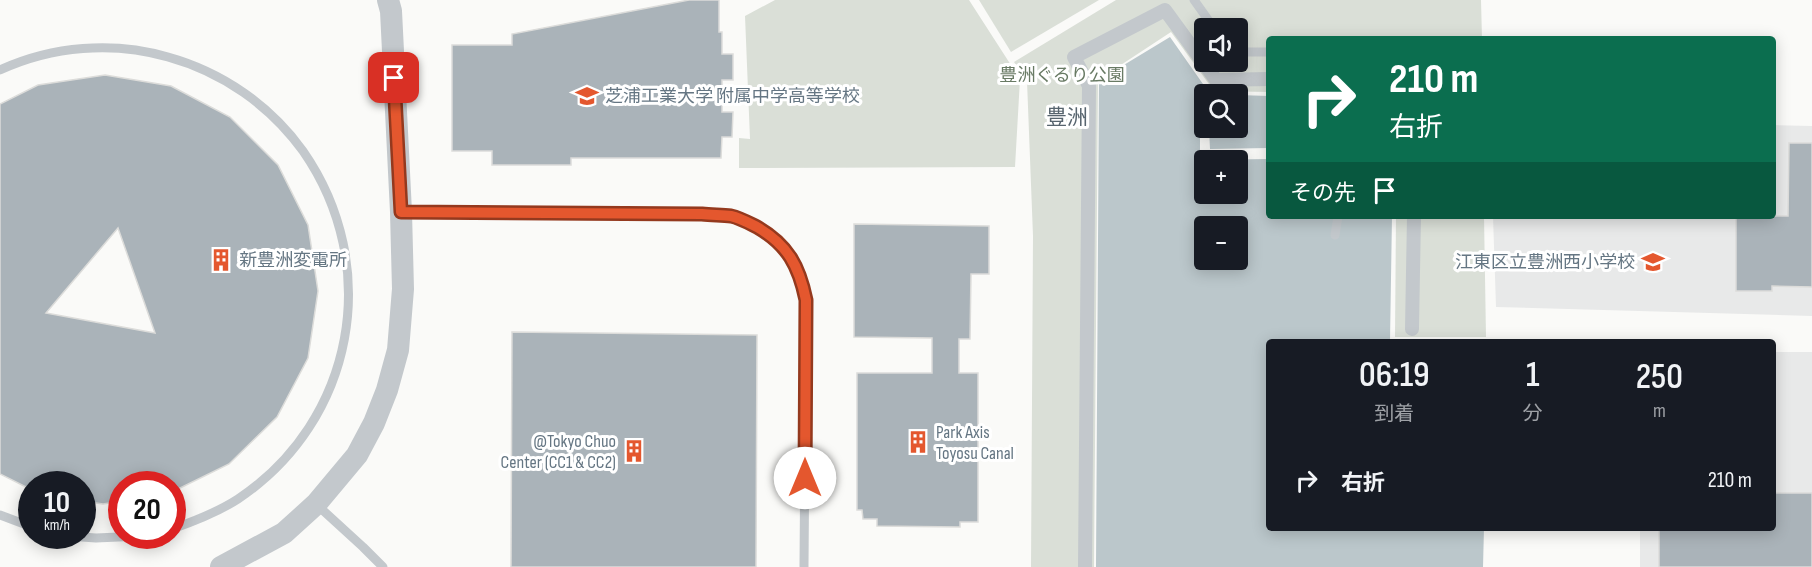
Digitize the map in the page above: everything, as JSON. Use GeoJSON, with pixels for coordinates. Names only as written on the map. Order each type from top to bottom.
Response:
{"type":"FeatureCollection","features":[{"type":"Feature","properties":{"kind":"street"},"geometry":{"type":"LineString","coordinates":[[221,567],[284,533],[316,504],[357,454],[374,423],[387,390],[398,350],[403,289],[391,11],[388,0]]}},
{"type":"Feature","properties":{"kind":"street"},"geometry":{"type":"LineString","coordinates":[[1085,567],[1089,86],[1074,57],[1165,10],[1216,80],[1266,79]]}},
{"type":"Feature","properties":{"kind":"street"},"geometry":{"type":"LineString","coordinates":[[1412,329],[1414,219]]}},
{"type":"Feature","properties":{"kind":"lane"},"geometry":{"type":"LineString","coordinates":[[1194,0],[1207,18]]}},
{"type":"Feature","properties":{"kind":"lane"},"geometry":{"type":"LineString","coordinates":[[0,70],[56,52],[92,48],[141,51],[192,65],[237,87],[279,122],[309,160],[332,206],[346,257],[349,290],[346,328],[340,358],[325,400],[294,448],[266,478],[223,508],[186,523]]}},
{"type":"Feature","properties":{"kind":"lane"},"geometry":{"type":"LineString","coordinates":[[1248,52],[1266,52]]}},
{"type":"Feature","properties":{"kind":"lane"},"geometry":{"type":"LineString","coordinates":[[401,212],[732,216],[748,222],[776,240],[796,265],[806,300],[804,567]]}},
{"type":"Feature","properties":{"kind":"lane"},"geometry":{"type":"LineString","coordinates":[[1335,235],[1338,219]]}},
{"type":"Feature","properties":{"kind":"lane"},"geometry":{"type":"LineString","coordinates":[[316,504],[382,567]]}},
{"type":"Feature","properties":{"kind":"lane"},"geometry":{"type":"LineString","coordinates":[[0,515],[18,522]]}},
{"type":"Feature","properties":{"kind":"shaded area"},"geometry":{"type":"Polygon","coordinates":[[[1170,37],[1203,84],[1194,84],[1194,138],[1248,138],[1248,95],[1266,96],[1266,219],[1392,219],[1390,339],[1266,339],[1266,531],[1484,531],[1483,567],[1096,567],[1099,80],[1170,37]]]}},
{"type":"Feature","properties":{"kind":"shaded area","name":"江東区立豊洲西小学校"},"geometry":{"type":"Polygon","coordinates":[[[1776,125],[1812,126],[1812,316],[1496,307],[1493,219],[1776,219],[1776,125]]]}},
{"type":"Feature","properties":{"kind":"shaded area"},"geometry":{"type":"Polygon","coordinates":[[[1776,352],[1812,352],[1812,567],[1640,567],[1640,531],[1776,531],[1776,352]]]}},
{"type":"Feature","properties":{"kind":"green space"},"geometry":{"type":"Polygon","coordinates":[[[775,0],[969,0],[1020,79],[1015,167],[739,168],[739,138],[750,139],[745,16],[775,0]]]}},
{"type":"Feature","properties":{"kind":"green space"},"geometry":{"type":"Polygon","coordinates":[[[979,0],[1099,0],[1011,52],[979,0]]]}},
{"type":"Feature","properties":{"kind":"green space","name":"豊洲ぐるり公園"},"geometry":{"type":"Polygon","coordinates":[[[1116,0],[1481,0],[1482,36],[1266,36],[1266,92],[1248,92],[1248,84],[1209,84],[1200,72],[1248,72],[1248,18],[1194,18],[1194,64],[1171,32],[1098,80],[1094,567],[1031,567],[1033,236],[1027,81],[1014,62],[1116,0]]]}},
{"type":"Feature","properties":{"kind":"green space"},"geometry":{"type":"Polygon","coordinates":[[[1396,219],[1484,219],[1486,337],[1395,337],[1396,219]]]}},
{"type":"Feature","properties":{"kind":"pier"},"geometry":{"type":"Polygon","coordinates":[[[1200,138],[1209,138],[1210,149],[1266,148],[1266,159],[1248,159],[1248,150],[1200,150],[1200,138]]]}},
{"type":"Feature","properties":{"kind":"building","name":"芝浦工業大学 附属中学高等学校"},"geometry":{"type":"Polygon","coordinates":[[[689,0],[719,0],[722,54],[733,54],[733,80],[722,80],[722,112],[733,112],[732,137],[722,137],[721,158],[571,158],[571,165],[492,165],[492,151],[452,151],[452,45],[512,45],[512,34],[689,0]]]}},
{"type":"Feature","properties":{"kind":"building","name":"新豊洲変電所"},"geometry":{"type":"Polygon","coordinates":[[[105,75],[171,86],[230,117],[278,165],[308,225],[318,291],[308,358],[277,417],[229,464],[186,485],[186,471],[108,471],[108,503],[103,504],[96,503],[96,471],[18,471],[18,483],[0,474],[0,104],[38,85],[105,75]],[[118,228],[46,313],[155,333],[118,228]]]}},
{"type":"Feature","properties":{"kind":"building"},"geometry":{"type":"Polygon","coordinates":[[[1789,143],[1812,143],[1812,287],[1772,286],[1772,291],[1736,291],[1736,219],[1776,219],[1776,216],[1788,216],[1789,143]]]}},
{"type":"Feature","properties":{"kind":"building"},"geometry":{"type":"Polygon","coordinates":[[[854,224],[989,226],[989,274],[971,274],[970,339],[959,339],[959,373],[978,373],[978,522],[960,522],[960,527],[877,526],[877,519],[863,519],[862,510],[857,510],[857,373],[932,373],[932,338],[854,337],[854,224]]]}},
{"type":"Feature","properties":{"kind":"building","name":"@Tokyo Chuo Center (CC1 & CC2)"},"geometry":{"type":"Polygon","coordinates":[[[512,332],[757,335],[756,567],[511,567],[512,332]]]}},
{"type":"Feature","properties":{"kind":"building"},"geometry":{"type":"Polygon","coordinates":[[[1776,493],[1812,493],[1812,567],[1659,567],[1659,531],[1776,531],[1776,493]]]}},
{"type":"Feature","properties":{"kind":"place","name":"芝浦工業大学 附属中学高等学校"},"geometry":{"type":"Point","coordinates":[587,96]}},
{"type":"Feature","properties":{"kind":"place","name":"新豊洲変電所"},"geometry":{"type":"Point","coordinates":[221,260]}},
{"type":"Feature","properties":{"kind":"place","name":"江東区立豊洲西小学校"},"geometry":{"type":"Point","coordinates":[1653,262]}},
{"type":"Feature","properties":{"kind":"place","name":"Park Axis Toyosu Canal"},"geometry":{"type":"Point","coordinates":[918,442]}},
{"type":"Feature","properties":{"kind":"place","name":"@Tokyo Chuo Center (CC1 & CC2)"},"geometry":{"type":"Point","coordinates":[634,451]}},
{"type":"Feature","properties":{"kind":"district","name":"豊洲"},"geometry":{"type":"Point","coordinates":[1067,117]}},
{"type":"Feature","properties":{"kind":"route"},"geometry":{"type":"LineString","coordinates":[[394,78],[401,212],[732,216],[748,222],[776,240],[796,265],[806,300],[805,478]]}}]}
